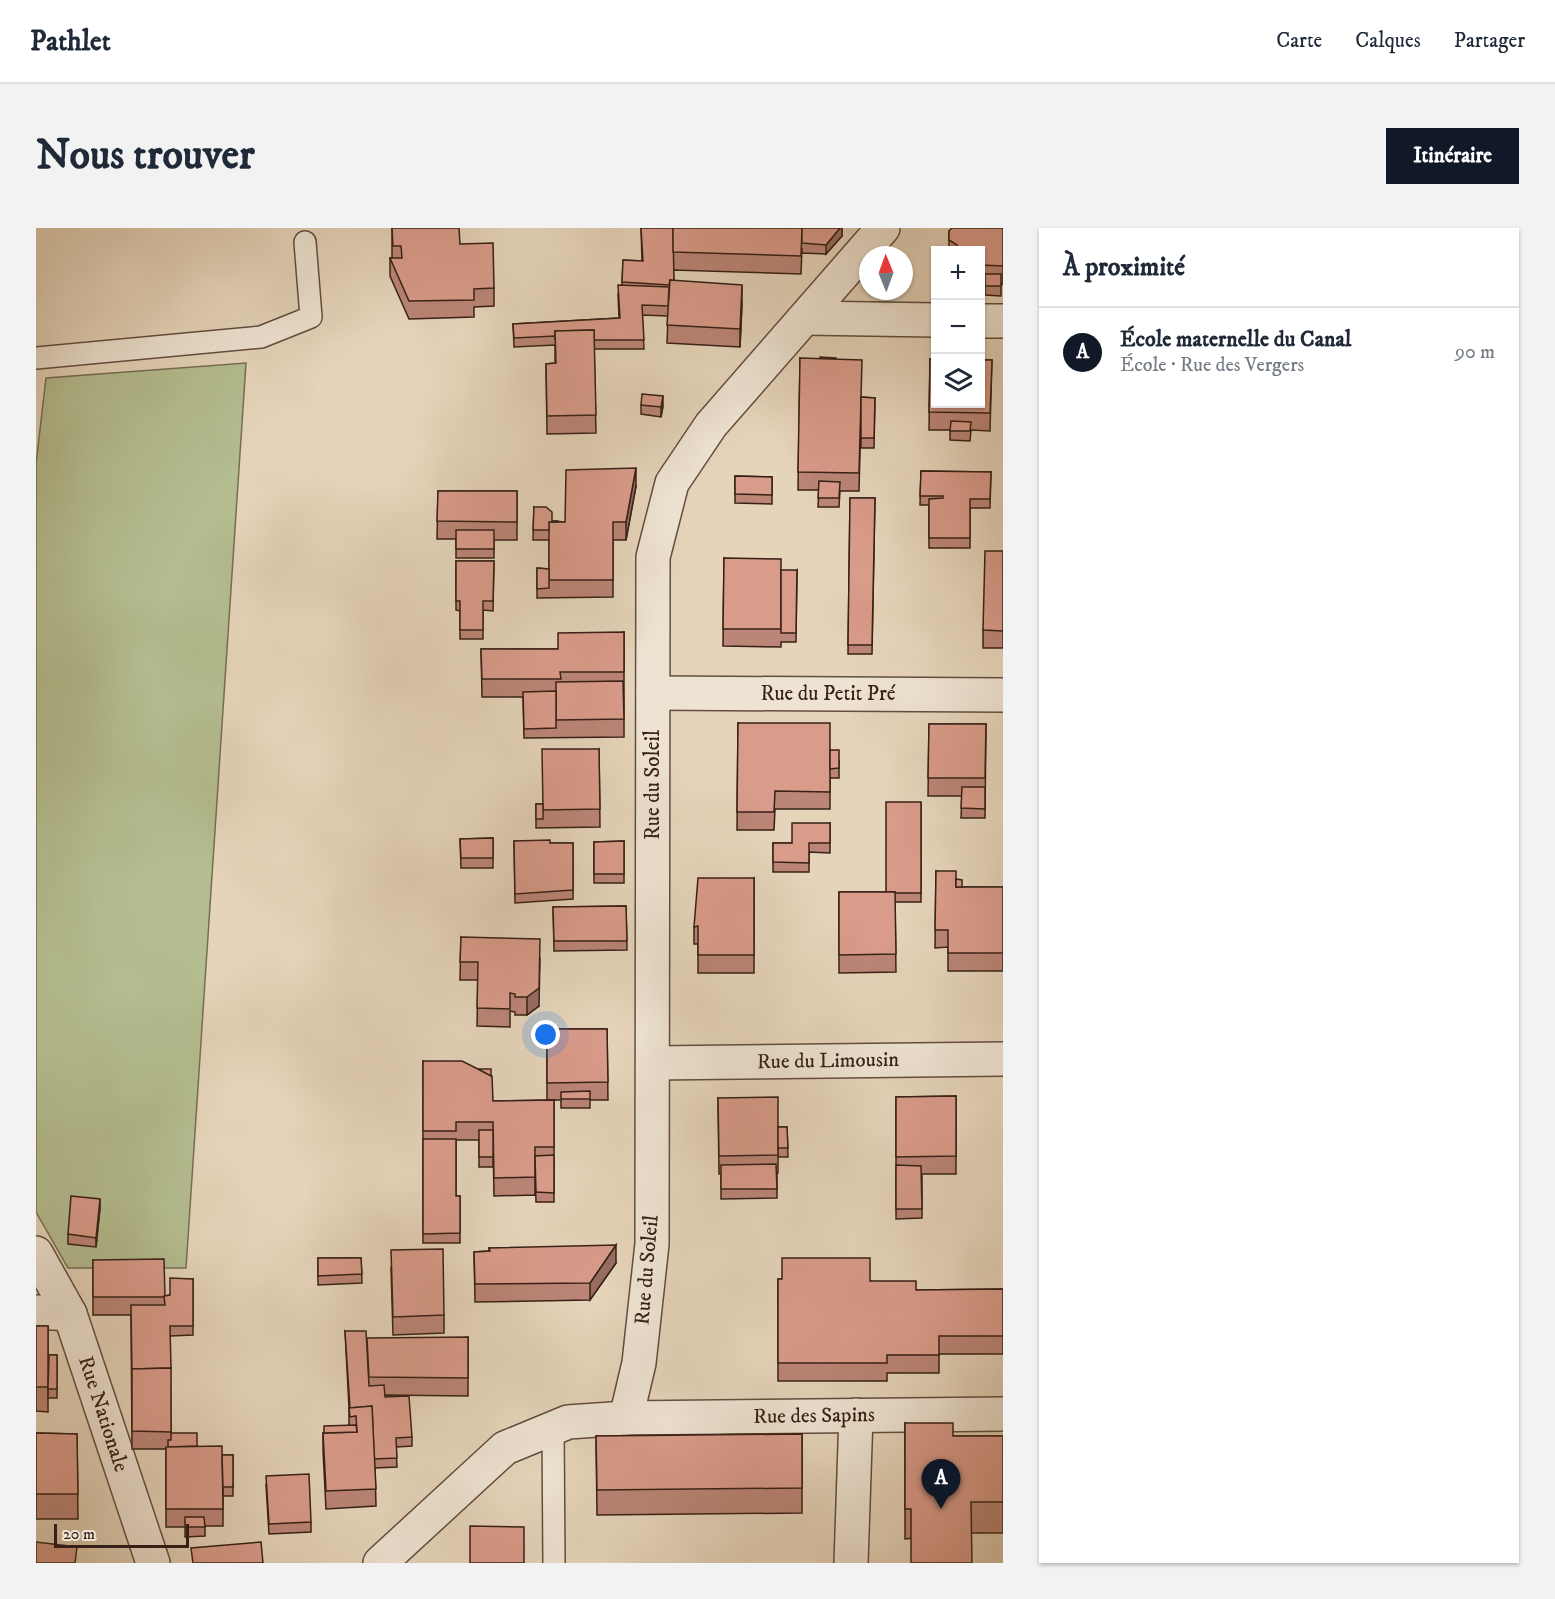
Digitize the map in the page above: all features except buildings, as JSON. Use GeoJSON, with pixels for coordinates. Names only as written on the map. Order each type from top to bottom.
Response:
{"type":"FeatureCollection","features":[{"type":"Feature","properties":{"kind":"street","name":"Rue du Soleil"},"geometry":{"type":"LineString","coordinates":[[626,1418],[639,1363],[651,1244],[653,557],[672,483],[711,425],[883,228]]}},
{"type":"Feature","properties":{"kind":"street"},"geometry":{"type":"LineString","coordinates":[[805,318],[931,320]]}},
{"type":"Feature","properties":{"kind":"street"},"geometry":{"type":"LineString","coordinates":[[985,321],[1003,321]]}},
{"type":"Feature","properties":{"kind":"street","name":"Rue du Petit Pré"},"geometry":{"type":"LineString","coordinates":[[653,693],[1003,695]]}},
{"type":"Feature","properties":{"kind":"street","name":"Rue du Limousin"},"geometry":{"type":"LineString","coordinates":[[653,1063],[1003,1059]]}},
{"type":"Feature","properties":{"kind":"street","name":"Rue Nationale"},"geometry":{"type":"LineString","coordinates":[[40,1261],[70,1314],[153,1563]]}},
{"type":"Feature","properties":{"kind":"street"},"geometry":{"type":"LineString","coordinates":[[36,1312],[70,1314]]}},
{"type":"Feature","properties":{"kind":"street","name":"Rue des Sapins"},"geometry":{"type":"LineString","coordinates":[[380,1563],[505,1448],[568,1422],[626,1418],[1003,1414]]}},
{"type":"Feature","properties":{"kind":"street"},"geometry":{"type":"LineString","coordinates":[[851,1563],[856,1415]]}},
{"type":"Feature","properties":{"kind":"lane"},"geometry":{"type":"LineString","coordinates":[[36,358],[261,337],[310,317],[305,242]]}},
{"type":"Feature","properties":{"kind":"lane"},"geometry":{"type":"LineString","coordinates":[[553,1428],[554,1563]]}},
{"type":"Feature","properties":{"kind":"green space"},"geometry":{"type":"Polygon","coordinates":[[[246,363],[186,1268],[68,1268],[36,1212],[36,464],[46,378],[246,363]]]}},
{"type":"Feature","properties":{"kind":"place","name":"École maternelle du Canal"},"geometry":{"type":"Point","coordinates":[941,1509]}}]}
